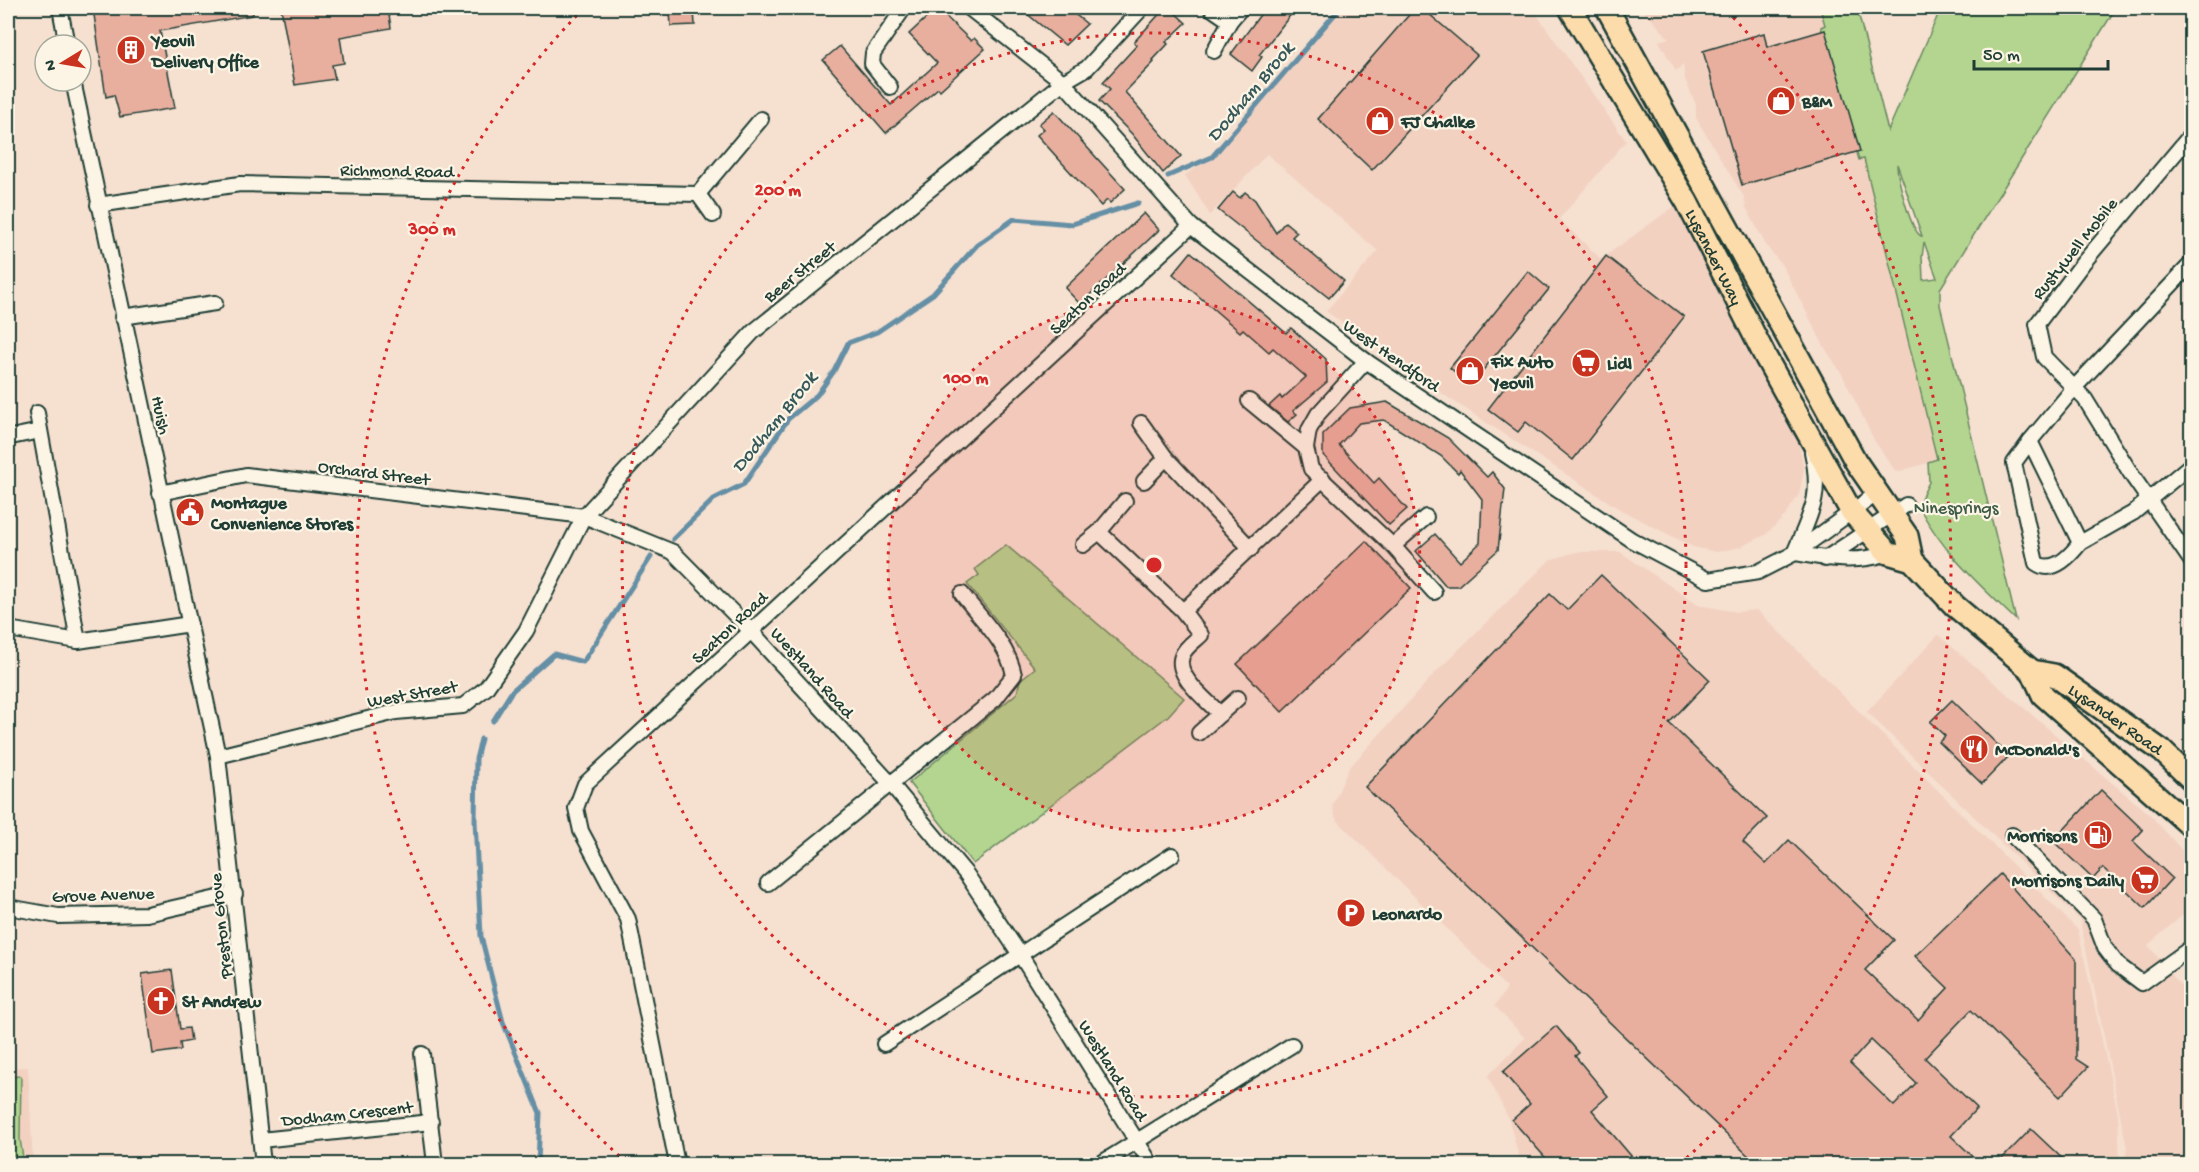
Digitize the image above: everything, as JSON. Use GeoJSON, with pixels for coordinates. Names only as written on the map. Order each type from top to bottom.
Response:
{"type":"FeatureCollection","features":[{"type":"Feature","properties":{"kind":"main road","name":"Lysander Way"},"geometry":{"type":"LineString","coordinates":[[1570,8],[1688,202],[1766,358],[1851,511]]}},
{"type":"Feature","properties":{"kind":"main road","name":"Lysander Way"},"geometry":{"type":"LineString","coordinates":[[1607,8],[1856,462],[1876,494]]}},
{"type":"Feature","properties":{"kind":"main road","name":"Lysander Road"},"geometry":{"type":"LineString","coordinates":[[1876,494],[1899,510],[1912,560],[1955,606],[2032,671],[2043,695],[2192,827]]}},
{"type":"Feature","properties":{"kind":"main road"},"geometry":{"type":"LineString","coordinates":[[1851,511],[1888,553],[1912,560]]}},
{"type":"Feature","properties":{"kind":"main road","name":"Lysander Road"},"geometry":{"type":"LineString","coordinates":[[2032,671],[2054,675],[2162,752],[2192,780]]}},
{"type":"Feature","properties":{"kind":"street"},"geometry":{"type":"LineString","coordinates":[[60,8],[65,33]]}},
{"type":"Feature","properties":{"kind":"street"},"geometry":{"type":"LineString","coordinates":[[890,87],[872,64],[873,53],[904,8]]}},
{"type":"Feature","properties":{"kind":"street","name":"West Hendford"},"geometry":{"type":"LineString","coordinates":[[969,8],[1063,82],[1191,226],[1366,361],[1632,540],[1708,580],[1758,572],[1795,553],[1876,494]]}},
{"type":"Feature","properties":{"kind":"street","name":"Beer Street"},"geometry":{"type":"LineString","coordinates":[[584,516],[753,332],[1063,82],[1087,68],[1142,8]]}},
{"type":"Feature","properties":{"kind":"street"},"geometry":{"type":"LineString","coordinates":[[1212,8],[1230,21]]}},
{"type":"Feature","properties":{"kind":"street"},"geometry":{"type":"LineString","coordinates":[[1214,51],[1230,21],[1241,8]]}},
{"type":"Feature","properties":{"kind":"street","name":"Huish"},"geometry":{"type":"LineString","coordinates":[[75,93],[218,756]]}},
{"type":"Feature","properties":{"kind":"street"},"geometry":{"type":"LineString","coordinates":[[713,215],[698,194],[761,119]]}},
{"type":"Feature","properties":{"kind":"street","name":"Rustywell Mobile"},"geometry":{"type":"LineString","coordinates":[[2189,137],[2083,263],[2037,324],[2038,339],[2044,357],[2074,388],[2105,428],[2133,477],[2191,562]]}},
{"type":"Feature","properties":{"kind":"street","name":"Richmond Road"},"geometry":{"type":"LineString","coordinates":[[98,205],[240,184],[698,194]]}},
{"type":"Feature","properties":{"kind":"street","name":"Seaton Road"},"geometry":{"type":"LineString","coordinates":[[676,1164],[628,919],[581,831],[576,808],[585,784],[1191,226]]}},
{"type":"Feature","properties":{"kind":"street"},"geometry":{"type":"LineString","coordinates":[[2192,263],[2074,388],[2014,463],[2036,563],[2042,568],[2051,568],[2072,554],[2080,543],[2133,513],[2192,464]]}},
{"type":"Feature","properties":{"kind":"street"},"geometry":{"type":"LineString","coordinates":[[122,317],[215,303]]}},
{"type":"Feature","properties":{"kind":"street"},"geometry":{"type":"LineString","coordinates":[[1366,361],[1318,414],[1309,430],[1306,448],[1311,469],[1393,546],[1434,592]]}},
{"type":"Feature","properties":{"kind":"street"},"geometry":{"type":"LineString","coordinates":[[1249,401],[1306,448]]}},
{"type":"Feature","properties":{"kind":"street"},"geometry":{"type":"LineString","coordinates":[[37,413],[78,640]]}},
{"type":"Feature","properties":{"kind":"street"},"geometry":{"type":"LineString","coordinates":[[1141,423],[1166,458],[1251,549]]}},
{"type":"Feature","properties":{"kind":"street"},"geometry":{"type":"LineString","coordinates":[[10,437],[40,431]]}},
{"type":"Feature","properties":{"kind":"street"},"geometry":{"type":"LineString","coordinates":[[1808,435],[1818,475],[1817,497],[1795,553],[1825,559],[1863,560],[1888,553]]}},
{"type":"Feature","properties":{"kind":"street"},"geometry":{"type":"LineString","coordinates":[[2030,441],[2033,453],[2080,543]]}},
{"type":"Feature","properties":{"kind":"street"},"geometry":{"type":"LineString","coordinates":[[1144,482],[1166,458]]}},
{"type":"Feature","properties":{"kind":"street","name":"Orchard Street"},"geometry":{"type":"LineString","coordinates":[[160,494],[246,475],[584,516]]}},
{"type":"Feature","properties":{"kind":"street"},"geometry":{"type":"LineString","coordinates":[[1183,611],[1251,549],[1323,478]]}},
{"type":"Feature","properties":{"kind":"street"},"geometry":{"type":"LineString","coordinates":[[1083,545],[1099,532],[1125,501]]}},
{"type":"Feature","properties":{"kind":"street"},"geometry":{"type":"LineString","coordinates":[[1825,559],[1899,510]]}},
{"type":"Feature","properties":{"kind":"street","name":"Westland Road"},"geometry":{"type":"LineString","coordinates":[[584,516],[673,552],[752,631],[891,784],[967,875],[1021,956],[1151,1164]]}},
{"type":"Feature","properties":{"kind":"street","name":"West Street"},"geometry":{"type":"LineString","coordinates":[[218,756],[396,711],[463,706],[486,688],[526,631],[584,516]]}},
{"type":"Feature","properties":{"kind":"street"},"geometry":{"type":"LineString","coordinates":[[1393,546],[1426,518]]}},
{"type":"Feature","properties":{"kind":"street"},"geometry":{"type":"LineString","coordinates":[[1099,532],[1183,611],[1201,634],[1182,654],[1180,664],[1183,673],[1220,714]]}},
{"type":"Feature","properties":{"kind":"street"},"geometry":{"type":"LineString","coordinates":[[768,883],[995,699],[1014,675],[1011,661],[1003,647],[962,594]]}},
{"type":"Feature","properties":{"kind":"street"},"geometry":{"type":"LineString","coordinates":[[8,628],[78,640],[190,624]]}},
{"type":"Feature","properties":{"kind":"street"},"geometry":{"type":"LineString","coordinates":[[1199,733],[1238,698]]}},
{"type":"Feature","properties":{"kind":"street","name":"Preston Grove"},"geometry":{"type":"LineString","coordinates":[[218,756],[263,1164]]}},
{"type":"Feature","properties":{"kind":"street"},"geometry":{"type":"LineString","coordinates":[[2012,835],[2094,919],[2104,948],[2118,965],[2142,983],[2192,947]]}},
{"type":"Feature","properties":{"kind":"street"},"geometry":{"type":"LineString","coordinates":[[884,1044],[1172,855]]}},
{"type":"Feature","properties":{"kind":"street","name":"Grove Avenue"},"geometry":{"type":"LineString","coordinates":[[8,907],[58,916],[147,914],[235,894]]}},
{"type":"Feature","properties":{"kind":"street","name":"Westland Road"},"geometry":{"type":"LineString","coordinates":[[1137,1142],[1292,1045]]}},
{"type":"Feature","properties":{"kind":"street"},"geometry":{"type":"LineString","coordinates":[[422,1054],[431,1122]]}},
{"type":"Feature","properties":{"kind":"street","name":"Dodham Crescent"},"geometry":{"type":"LineString","coordinates":[[261,1140],[431,1122],[435,1164]]}},
{"type":"Feature","properties":{"kind":"street"},"geometry":{"type":"LineString","coordinates":[[1100,1164],[1137,1142]]}},
{"type":"Feature","properties":{"kind":"shaded area"},"geometry":{"type":"Polygon","coordinates":[[[1340,8],[1532,8],[1626,141],[1559,219],[1601,259],[1675,206],[1798,439],[1804,470],[1799,494],[1785,516],[1765,535],[1740,547],[1717,552],[1693,547],[1621,510],[1421,380],[1326,311],[1378,251],[1267,154],[1210,215],[1185,175],[1212,157],[1340,8]]]}},
{"type":"Feature","properties":{"kind":"shaded area"},"geometry":{"type":"Polygon","coordinates":[[[1641,8],[1824,8],[1864,157],[1938,460],[1896,472],[1874,440],[1842,374],[1825,348],[1782,265],[1767,247],[1746,207],[1744,197],[1696,118],[1696,105],[1685,79],[1683,64],[1676,71],[1659,41],[1669,38],[1641,8]]]}},
{"type":"Feature","properties":{"kind":"shaded area"},"geometry":{"type":"Polygon","coordinates":[[[1576,552],[1620,552],[1698,605],[1737,612],[1757,610],[2078,930],[2118,1114],[2120,1164],[1521,1164],[1509,1120],[1488,1076],[1525,1038],[1495,1006],[1507,988],[1336,819],[1332,806],[1349,768],[1437,671],[1550,560],[1576,552]]]}},
{"type":"Feature","properties":{"kind":"shaded area"},"geometry":{"type":"Polygon","coordinates":[[[1938,635],[2151,816],[2191,860],[2191,908],[2148,945],[2180,985],[2191,983],[2191,1164],[2124,1164],[2127,1148],[2080,920],[1867,712],[1938,635]]]}},
{"type":"Feature","properties":{"kind":"shaded area"},"geometry":{"type":"Polygon","coordinates":[[[28,1067],[33,1164],[8,1164],[8,1068],[28,1067]]]}},
{"type":"Feature","properties":{"kind":"green space","name":"Ninesprings"},"geometry":{"type":"Polygon","coordinates":[[[1820,8],[1857,8],[1888,131],[1941,8],[2116,8],[1940,289],[1940,305],[2016,620],[1950,553],[1918,505],[1929,482],[1928,462],[1937,459],[1864,159],[1859,160],[1821,27],[1825,25],[1820,8]],[[1897,164],[1909,214],[1917,232],[1922,236],[1897,164]],[[1924,242],[1923,280],[1937,278],[1924,242]]]}},
{"type":"Feature","properties":{"kind":"green space"},"geometry":{"type":"Polygon","coordinates":[[[1006,545],[1184,698],[1168,716],[973,864],[909,783],[1017,693],[1020,680],[1035,668],[967,584],[979,575],[975,569],[1006,545]]]}},
{"type":"Feature","properties":{"kind":"green space"},"geometry":{"type":"Polygon","coordinates":[[[21,1076],[20,1139],[24,1164],[8,1164],[8,1077],[21,1076]]]}},
{"type":"Feature","properties":{"kind":"building","name":"Yeovil Delivery Office"},"geometry":{"type":"Polygon","coordinates":[[[93,8],[252,8],[253,15],[160,31],[175,108],[120,117],[114,95],[106,97],[93,8]]]}},
{"type":"Feature","properties":{"kind":"building"},"geometry":{"type":"Polygon","coordinates":[[[281,8],[388,8],[391,28],[340,37],[344,63],[332,65],[335,79],[295,85],[281,8]]]}},
{"type":"Feature","properties":{"kind":"building"},"geometry":{"type":"Polygon","coordinates":[[[937,8],[971,41],[974,38],[985,49],[940,90],[938,88],[886,133],[823,60],[840,46],[891,105],[937,63],[909,34],[937,8]]]}},
{"type":"Feature","properties":{"kind":"building"},"geometry":{"type":"Polygon","coordinates":[[[1020,8],[1067,8],[1087,24],[1065,45],[1020,8]]]}},
{"type":"Feature","properties":{"kind":"building"},"geometry":{"type":"Polygon","coordinates":[[[1165,8],[1170,8],[1186,23],[1166,42],[1168,44],[1153,60],[1154,62],[1125,92],[1181,156],[1163,173],[1132,134],[1099,101],[1110,89],[1103,82],[1137,45],[1134,42],[1165,8]]]}},
{"type":"Feature","properties":{"kind":"building"},"geometry":{"type":"Polygon","coordinates":[[[1265,8],[1296,8],[1259,55],[1262,57],[1252,71],[1231,54],[1265,8]]]}},
{"type":"Feature","properties":{"kind":"building"},"geometry":{"type":"Polygon","coordinates":[[[1415,8],[1422,8],[1477,55],[1372,170],[1318,119],[1415,8]]]}},
{"type":"Feature","properties":{"kind":"building"},"geometry":{"type":"Polygon","coordinates":[[[694,11],[695,25],[671,26],[670,12],[694,11]]]}},
{"type":"Feature","properties":{"kind":"building","name":"B&M"},"geometry":{"type":"Polygon","coordinates":[[[1825,30],[1860,151],[1742,185],[1703,51],[1764,33],[1767,47],[1825,30]]]}},
{"type":"Feature","properties":{"kind":"building"},"geometry":{"type":"Polygon","coordinates":[[[1054,111],[1125,189],[1110,203],[1107,200],[1101,206],[1037,135],[1044,129],[1039,124],[1054,111]]]}},
{"type":"Feature","properties":{"kind":"building"},"geometry":{"type":"Polygon","coordinates":[[[1233,192],[1240,198],[1245,192],[1255,200],[1276,233],[1285,222],[1297,232],[1292,237],[1344,281],[1329,298],[1218,210],[1233,192]]]}},
{"type":"Feature","properties":{"kind":"building"},"geometry":{"type":"Polygon","coordinates":[[[1144,213],[1159,230],[1080,304],[1065,288],[1144,213]]]}},
{"type":"Feature","properties":{"kind":"building"},"geometry":{"type":"Polygon","coordinates":[[[1191,252],[1286,333],[1291,328],[1326,359],[1327,382],[1293,411],[1297,414],[1288,422],[1269,406],[1280,396],[1282,399],[1306,377],[1273,348],[1269,352],[1243,329],[1240,332],[1173,274],[1191,252]]]}},
{"type":"Feature","properties":{"kind":"building","name":"Lidl"},"geometry":{"type":"Polygon","coordinates":[[[1606,256],[1684,317],[1573,460],[1526,422],[1518,432],[1488,409],[1606,256]]]}},
{"type":"Feature","properties":{"kind":"building"},"geometry":{"type":"Polygon","coordinates":[[[1528,271],[1549,289],[1471,385],[1450,368],[1528,271]]]}},
{"type":"Feature","properties":{"kind":"building"},"geometry":{"type":"Polygon","coordinates":[[[1387,402],[1448,438],[1487,477],[1492,472],[1505,489],[1498,550],[1458,586],[1446,586],[1416,551],[1435,534],[1460,562],[1480,543],[1482,499],[1460,470],[1458,473],[1441,456],[1384,420],[1359,423],[1339,445],[1374,483],[1379,478],[1407,509],[1389,525],[1323,455],[1323,434],[1350,408],[1387,402]]]}},
{"type":"Feature","properties":{"kind":"building"},"geometry":{"type":"Polygon","coordinates":[[[1366,541],[1411,588],[1282,712],[1237,664],[1366,541]]]}},
{"type":"Feature","properties":{"kind":"building"},"geometry":{"type":"Polygon","coordinates":[[[1601,575],[1710,680],[1669,723],[1767,818],[1743,842],[1766,864],[1789,840],[1894,940],[1865,970],[1918,1020],[1948,988],[1915,956],[2000,874],[2076,959],[2076,1059],[2088,1067],[2060,1097],[1971,1010],[1925,1058],[1977,1108],[1951,1136],[1981,1164],[1757,1164],[1365,787],[1550,594],[1567,610],[1601,575]],[[1871,1040],[1850,1063],[1894,1106],[1916,1083],[1871,1040]]]}},
{"type":"Feature","properties":{"kind":"building","name":"McDonald's"},"geometry":{"type":"Polygon","coordinates":[[[1952,700],[2009,756],[1982,784],[1939,742],[1945,736],[1930,722],[1952,700]]]}},
{"type":"Feature","properties":{"kind":"building","name":"Morrisons"},"geometry":{"type":"Polygon","coordinates":[[[2101,790],[2143,830],[2133,841],[2172,878],[2145,908],[2103,868],[2093,879],[2053,841],[2101,790]]]}},
{"type":"Feature","properties":{"kind":"building","name":"St Andrew"},"geometry":{"type":"Polygon","coordinates":[[[172,970],[180,1029],[189,1028],[191,1041],[180,1043],[181,1050],[153,1054],[142,974],[172,970]]]}},
{"type":"Feature","properties":{"kind":"building"},"geometry":{"type":"Polygon","coordinates":[[[1556,1026],[1579,1053],[1575,1056],[1608,1096],[1592,1110],[1638,1164],[1551,1164],[1512,1120],[1530,1104],[1503,1072],[1556,1026]]]}},
{"type":"Feature","properties":{"kind":"building"},"geometry":{"type":"Polygon","coordinates":[[[2031,1129],[2068,1164],[1997,1164],[2031,1129]]]}},
{"type":"Feature","properties":{"kind":"waterway","name":"Dodham Brook"},"geometry":{"type":"LineString","coordinates":[[1168,176],[1212,157],[1340,8]]}},
{"type":"Feature","properties":{"kind":"waterway","name":"Dodham Brook"},"geometry":{"type":"LineString","coordinates":[[673,539],[714,499],[744,484],[788,419],[817,395],[834,371],[848,343],[877,332],[933,294],[977,245],[1014,219],[1072,224],[1138,203]]}},
{"type":"Feature","properties":{"kind":"waterway"},"geometry":{"type":"LineString","coordinates":[[493,721],[512,691],[554,654],[583,662],[651,557]]}},
{"type":"Feature","properties":{"kind":"waterway"},"geometry":{"type":"LineString","coordinates":[[481,739],[476,759],[475,821],[481,936],[503,1022],[540,1113],[538,1164]]}},
{"type":"Feature","properties":{"kind":"place","name":"Yeovil Delivery Office"},"geometry":{"type":"Point","coordinates":[131,50]}},
{"type":"Feature","properties":{"kind":"place","name":"B&M"},"geometry":{"type":"Point","coordinates":[1781,101]}},
{"type":"Feature","properties":{"kind":"place","name":"FJ Chalke"},"geometry":{"type":"Point","coordinates":[1380,121]}},
{"type":"Feature","properties":{"kind":"place","name":"Lidl"},"geometry":{"type":"Point","coordinates":[1586,363]}},
{"type":"Feature","properties":{"kind":"place","name":"Fix Auto Yeovil"},"geometry":{"type":"Point","coordinates":[1470,371]}},
{"type":"Feature","properties":{"kind":"place","name":"Montague Convenience Stores"},"geometry":{"type":"Point","coordinates":[190,512]}},
{"type":"Feature","properties":{"kind":"place","name":"McDonald's"},"geometry":{"type":"Point","coordinates":[1974,749]}},
{"type":"Feature","properties":{"kind":"place","name":"Morrisons"},"geometry":{"type":"Point","coordinates":[2098,835]}},
{"type":"Feature","properties":{"kind":"place","name":"Morrisons Daily"},"geometry":{"type":"Point","coordinates":[2145,880]}},
{"type":"Feature","properties":{"kind":"place","name":"Leonardo"},"geometry":{"type":"Point","coordinates":[1351,913]}},
{"type":"Feature","properties":{"kind":"place","name":"St Andrew"},"geometry":{"type":"Point","coordinates":[161,1001]}}]}
